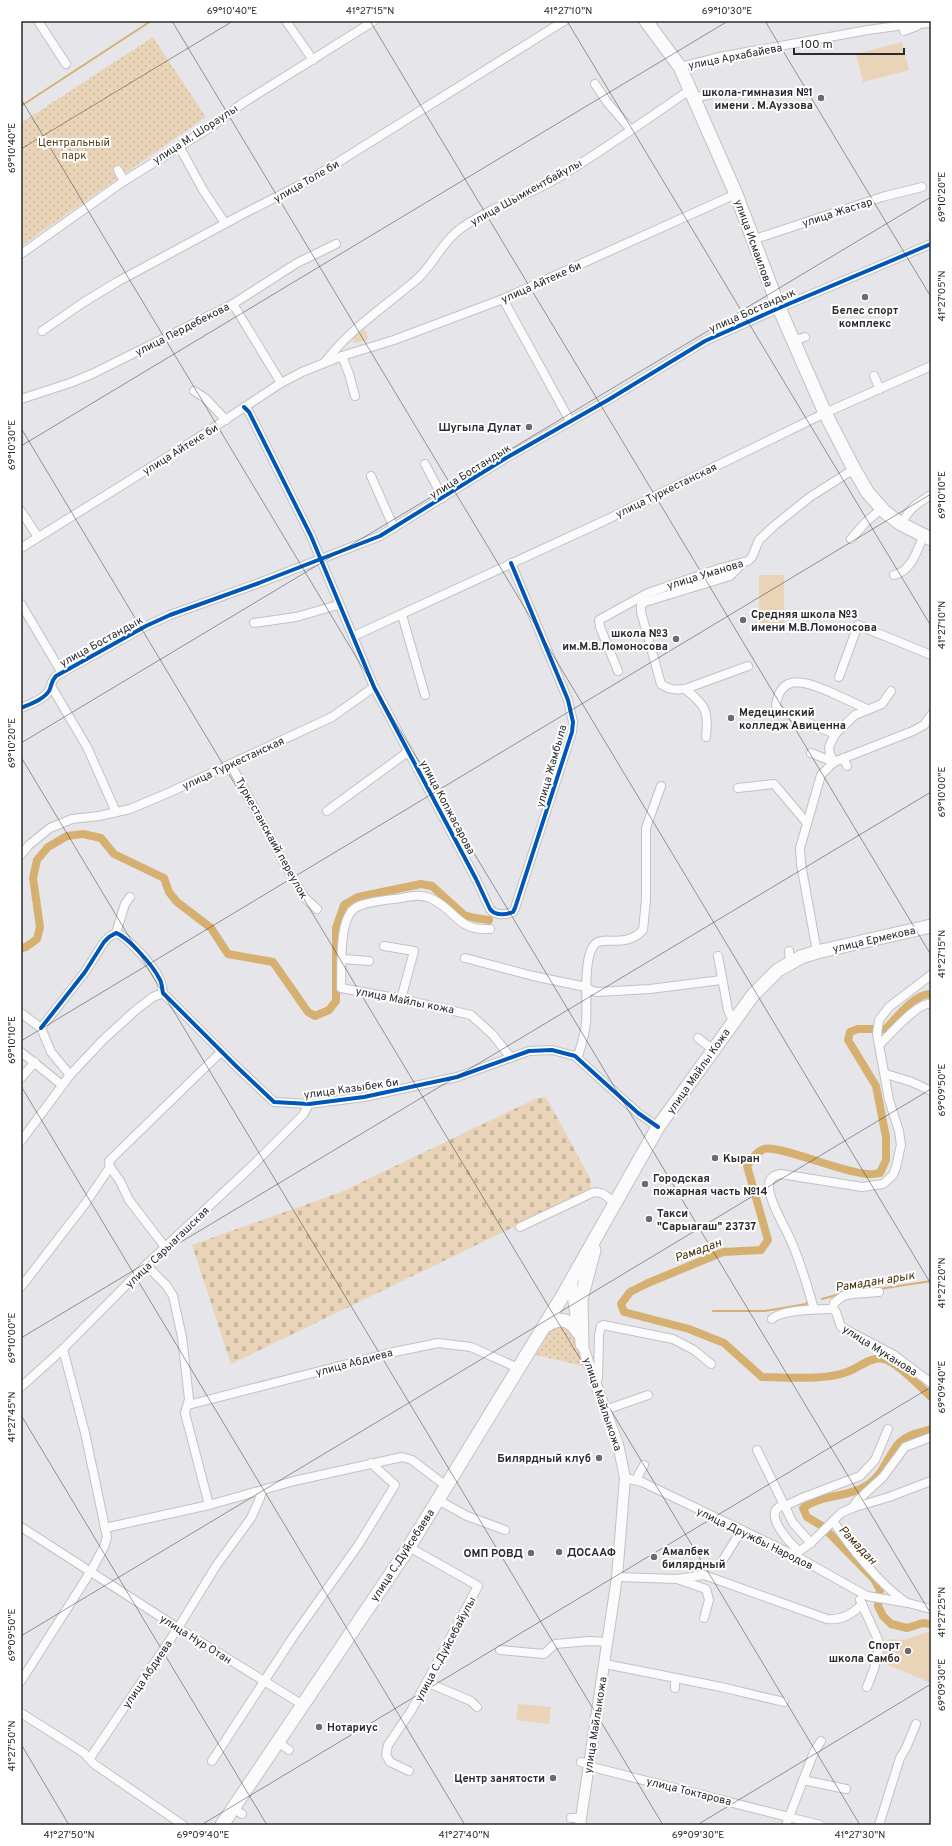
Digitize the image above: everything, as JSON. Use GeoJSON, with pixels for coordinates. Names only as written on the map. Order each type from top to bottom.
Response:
{"type":"FeatureCollection","features":[{"type":"Feature","properties":{"kind":"main road","name":"улица Исмаилова"},"geometry":{"type":"LineString","coordinates":[[646,21],[680,66],[736,194],[752,240],[779,308],[799,339],[825,413],[854,469],[868,493],[882,508],[901,524],[928,537]]}},
{"type":"Feature","properties":{"kind":"main road","name":"улица Ермекова"},"geometry":{"type":"LineString","coordinates":[[817,952],[931,926]]}},
{"type":"Feature","properties":{"kind":"main road","name":"улица Майлы Кожа"},"geometry":{"type":"LineString","coordinates":[[572,1279],[658,1127],[712,1049],[753,995],[790,957],[817,952]]}},
{"type":"Feature","properties":{"kind":"main road"},"geometry":{"type":"LineString","coordinates":[[582,1344],[580,1299],[594,1251],[595,1238]]}},
{"type":"Feature","properties":{"kind":"main road","name":"улица С.Дуйсебаева"},"geometry":{"type":"LineString","coordinates":[[222,1825],[238,1811],[278,1742],[408,1547],[545,1326],[572,1279]]}},
{"type":"Feature","properties":{"kind":"main road"},"geometry":{"type":"LineString","coordinates":[[545,1326],[554,1320],[562,1319],[572,1324],[578,1332]]}},
{"type":"Feature","properties":{"kind":"street"},"geometry":{"type":"LineString","coordinates":[[38,21],[66,64]]}},
{"type":"Feature","properties":{"kind":"street"},"geometry":{"type":"LineString","coordinates":[[286,21],[313,60]]}},
{"type":"Feature","properties":{"kind":"street","name":"улица М. Шораулы"},"geometry":{"type":"LineString","coordinates":[[21,254],[124,181],[211,127],[243,103],[374,21]]}},
{"type":"Feature","properties":{"kind":"street","name":"улица Толе би"},"geometry":{"type":"LineString","coordinates":[[42,331],[84,302],[117,282],[226,223],[308,181],[564,21]]}},
{"type":"Feature","properties":{"kind":"street","name":"улица Архабайева"},"geometry":{"type":"LineString","coordinates":[[680,66],[719,57],[868,30],[904,24],[919,25],[931,23]]}},
{"type":"Feature","properties":{"kind":"street"},"geometry":{"type":"LineString","coordinates":[[904,31],[919,25]]}},
{"type":"Feature","properties":{"kind":"street"},"geometry":{"type":"LineString","coordinates":[[595,84],[607,102],[631,130]]}},
{"type":"Feature","properties":{"kind":"street"},"geometry":{"type":"LineString","coordinates":[[692,93],[709,95]]}},
{"type":"Feature","properties":{"kind":"street","name":"улица Шымкентбайулы"},"geometry":{"type":"LineString","coordinates":[[325,363],[353,330],[416,280],[427,269],[448,240],[459,230],[475,219],[554,180],[631,130],[692,93]]}},
{"type":"Feature","properties":{"kind":"street"},"geometry":{"type":"LineString","coordinates":[[179,146],[203,190],[226,223]]}},
{"type":"Feature","properties":{"kind":"street"},"geometry":{"type":"LineString","coordinates":[[118,170],[124,181]]}},
{"type":"Feature","properties":{"kind":"street","name":"улица Жастар"},"geometry":{"type":"LineString","coordinates":[[752,240],[882,197],[922,187]]}},
{"type":"Feature","properties":{"kind":"street","name":"улица Айтеке би"},"geometry":{"type":"LineString","coordinates":[[21,548],[226,420],[281,383],[342,356],[394,340],[503,299],[736,194]]}},
{"type":"Feature","properties":{"kind":"street","name":"улица Пердебекова"},"geometry":{"type":"LineString","coordinates":[[21,399],[92,374],[233,304],[297,263],[336,244]]}},
{"type":"Feature","properties":{"kind":"street","name":"улица Бостандык"},"geometry":{"type":"LineString","coordinates":[[21,708],[45,696],[51,686],[52,680],[62,673],[146,626],[380,536],[570,421],[705,342],[779,308],[931,244]]}},
{"type":"Feature","properties":{"kind":"street"},"geometry":{"type":"LineString","coordinates":[[503,299],[570,421]]}},
{"type":"Feature","properties":{"kind":"street"},"geometry":{"type":"LineString","coordinates":[[233,304],[281,383]]}},
{"type":"Feature","properties":{"kind":"street"},"geometry":{"type":"LineString","coordinates":[[342,356],[348,370],[355,396]]}},
{"type":"Feature","properties":{"kind":"street","name":"улица Туркестанская"},"geometry":{"type":"LineString","coordinates":[[354,636],[606,520],[825,413],[931,366]]}},
{"type":"Feature","properties":{"kind":"street"},"geometry":{"type":"LineString","coordinates":[[874,376],[880,389]]}},
{"type":"Feature","properties":{"kind":"street"},"geometry":{"type":"LineString","coordinates":[[194,391],[205,398],[226,420]]}},
{"type":"Feature","properties":{"kind":"street"},"geometry":{"type":"LineString","coordinates":[[244,407],[276,464],[321,559],[338,605],[354,636],[357,650],[374,687]]}},
{"type":"Feature","properties":{"kind":"street"},"geometry":{"type":"LineString","coordinates":[[426,464],[443,498]]}},
{"type":"Feature","properties":{"kind":"street","name":"улица Уманова"},"geometry":{"type":"LineString","coordinates":[[618,671],[600,627],[599,620],[648,593],[721,568],[748,561],[752,556],[759,540],[775,526],[810,497],[854,469]]}},
{"type":"Feature","properties":{"kind":"street"},"geometry":{"type":"LineString","coordinates":[[371,476],[394,528]]}},
{"type":"Feature","properties":{"kind":"street"},"geometry":{"type":"LineString","coordinates":[[901,524],[908,511],[914,505],[931,495]]}},
{"type":"Feature","properties":{"kind":"street"},"geometry":{"type":"LineString","coordinates":[[851,539],[865,523],[882,508]]}},
{"type":"Feature","properties":{"kind":"street"},"geometry":{"type":"LineString","coordinates":[[21,510],[38,537]]}},
{"type":"Feature","properties":{"kind":"street"},"geometry":{"type":"LineString","coordinates":[[894,574],[904,571],[909,567],[928,537]]}},
{"type":"Feature","properties":{"kind":"street"},"geometry":{"type":"LineString","coordinates":[[744,562],[730,576],[650,600],[642,605],[641,612],[661,684],[668,689],[685,689],[748,666]]}},
{"type":"Feature","properties":{"kind":"street","name":"улица Жамбыла"},"geometry":{"type":"LineString","coordinates":[[511,563],[568,700],[573,722],[572,732],[560,772],[515,908]]}},
{"type":"Feature","properties":{"kind":"street"},"geometry":{"type":"LineString","coordinates":[[21,604],[62,673]]}},
{"type":"Feature","properties":{"kind":"street"},"geometry":{"type":"LineString","coordinates":[[254,624],[296,617],[338,605]]}},
{"type":"Feature","properties":{"kind":"street"},"geometry":{"type":"LineString","coordinates":[[402,615],[425,695]]}},
{"type":"Feature","properties":{"kind":"street"},"geometry":{"type":"LineString","coordinates":[[839,676],[858,625],[931,655]]}},
{"type":"Feature","properties":{"kind":"street"},"geometry":{"type":"LineString","coordinates":[[835,734],[780,711],[776,705],[778,693],[789,683],[795,681],[807,682],[867,709]]}},
{"type":"Feature","properties":{"kind":"street"},"geometry":{"type":"LineString","coordinates":[[51,686],[87,747],[116,812]]}},
{"type":"Feature","properties":{"kind":"street","name":"улица Туркестанская"},"geometry":{"type":"LineString","coordinates":[[21,855],[39,836],[62,822],[86,816],[99,816],[130,809],[162,796],[332,717],[374,687]]}},
{"type":"Feature","properties":{"kind":"street","name":"улица Копжасарова"},"geometry":{"type":"LineString","coordinates":[[374,687],[491,911],[505,915],[513,912],[515,908]]}},
{"type":"Feature","properties":{"kind":"street"},"geometry":{"type":"LineString","coordinates":[[685,689],[694,696],[704,708],[708,719],[706,737]]}},
{"type":"Feature","properties":{"kind":"street"},"geometry":{"type":"LineString","coordinates":[[834,762],[830,754],[829,747],[835,734],[855,715],[882,704],[891,691]]}},
{"type":"Feature","properties":{"kind":"street"},"geometry":{"type":"LineString","coordinates":[[817,952],[801,864],[800,848],[821,775],[834,762],[913,731],[924,725],[931,715]]}},
{"type":"Feature","properties":{"kind":"street","name":"улица Копжасарова"},"geometry":{"type":"LineString","coordinates":[[327,811],[351,795],[379,771],[409,752]]}},
{"type":"Feature","properties":{"kind":"street"},"geometry":{"type":"LineString","coordinates":[[811,753],[834,762]]}},
{"type":"Feature","properties":{"kind":"street"},"geometry":{"type":"LineString","coordinates":[[843,758],[847,766]]}},
{"type":"Feature","properties":{"kind":"street","name":"Туркестанскаий переулок"},"geometry":{"type":"LineString","coordinates":[[231,764],[293,879],[305,898],[317,909]]}},
{"type":"Feature","properties":{"kind":"street"},"geometry":{"type":"LineString","coordinates":[[738,788],[774,784],[807,823]]}},
{"type":"Feature","properties":{"kind":"street"},"geometry":{"type":"LineString","coordinates":[[575,1056],[579,1052],[586,1022],[586,987],[590,952],[596,943],[630,940],[643,930],[646,900],[646,828],[661,786]]}},
{"type":"Feature","properties":{"kind":"street"},"geometry":{"type":"LineString","coordinates":[[41,1028],[85,972],[104,942],[116,933],[125,904],[130,896]]}},
{"type":"Feature","properties":{"kind":"street","name":"улица Майлы кожа"},"geometry":{"type":"LineString","coordinates":[[490,929],[465,926],[434,900],[423,896],[387,900],[358,906],[350,913],[346,921],[341,988],[401,999],[472,1015],[493,1035],[511,1058]]}},
{"type":"Feature","properties":{"kind":"street","name":"улица Казыбек би"},"geometry":{"type":"LineString","coordinates":[[116,933],[124,937],[148,962],[159,978],[163,993],[221,1052],[274,1102],[309,1104],[364,1097],[457,1077],[529,1051],[540,1049],[563,1052],[575,1056],[638,1113],[658,1127]]}},
{"type":"Feature","properties":{"kind":"street"},"geometry":{"type":"LineString","coordinates":[[384,946],[414,951],[401,999]]}},
{"type":"Feature","properties":{"kind":"street"},"geometry":{"type":"LineString","coordinates":[[718,956],[721,980],[728,1010],[733,1021]]}},
{"type":"Feature","properties":{"kind":"street"},"geometry":{"type":"LineString","coordinates":[[465,958],[539,978],[586,987],[592,991],[598,992],[623,991],[721,980]]}},
{"type":"Feature","properties":{"kind":"street"},"geometry":{"type":"LineString","coordinates":[[343,959],[369,961]]}},
{"type":"Feature","properties":{"kind":"street"},"geometry":{"type":"LineString","coordinates":[[814,1309],[794,1247],[773,1204],[769,1182],[775,1175],[781,1174],[862,1187],[883,1184],[889,1180],[896,1167],[901,1145],[899,1131],[889,1100],[886,1074],[877,1034],[877,1025],[883,1013],[889,1007],[931,975]]}},
{"type":"Feature","properties":{"kind":"street"},"geometry":{"type":"LineString","coordinates":[[21,1141],[70,1075],[103,1040],[153,996],[163,993]]}},
{"type":"Feature","properties":{"kind":"street"},"geometry":{"type":"LineString","coordinates":[[879,1045],[913,1012],[925,1004],[931,1004]]}},
{"type":"Feature","properties":{"kind":"street"},"geometry":{"type":"LineString","coordinates":[[21,1013],[41,1028],[51,1052],[70,1075]]}},
{"type":"Feature","properties":{"kind":"street"},"geometry":{"type":"LineString","coordinates":[[698,1038],[712,1049]]}},
{"type":"Feature","properties":{"kind":"street"},"geometry":{"type":"LineString","coordinates":[[21,1052],[62,1085]]}},
{"type":"Feature","properties":{"kind":"street"},"geometry":{"type":"LineString","coordinates":[[165,1247],[129,1200],[120,1181],[110,1167],[109,1161],[221,1052]]}},
{"type":"Feature","properties":{"kind":"street"},"geometry":{"type":"LineString","coordinates":[[21,1078],[35,1062]]}},
{"type":"Feature","properties":{"kind":"street"},"geometry":{"type":"LineString","coordinates":[[886,1074],[912,1082],[931,1091]]}},
{"type":"Feature","properties":{"kind":"street","name":"улица Сарыагашская"},"geometry":{"type":"LineString","coordinates":[[21,1387],[63,1349],[146,1265],[274,1144],[303,1115],[309,1104]]}},
{"type":"Feature","properties":{"kind":"street"},"geometry":{"type":"LineString","coordinates":[[21,1287],[85,1204],[110,1167]]}},
{"type":"Feature","properties":{"kind":"street"},"geometry":{"type":"LineString","coordinates":[[520,1227],[598,1191],[615,1203]]}},
{"type":"Feature","properties":{"kind":"street"},"geometry":{"type":"LineString","coordinates":[[146,1265],[166,1285],[173,1296],[182,1337],[189,1399],[185,1413],[208,1505]]}},
{"type":"Feature","properties":{"kind":"street","name":"улица Майлыкожа"},"geometry":{"type":"LineString","coordinates":[[572,1279],[572,1298],[578,1332],[594,1382],[618,1444],[625,1478],[617,1578],[605,1664],[577,1820]]}},
{"type":"Feature","properties":{"kind":"street"},"geometry":{"type":"LineString","coordinates":[[772,1319],[780,1315],[814,1309],[833,1309],[834,1302],[843,1296],[879,1292]]}},
{"type":"Feature","properties":{"kind":"street","name":"улица Муканова"},"geometry":{"type":"LineString","coordinates":[[833,1309],[836,1312],[841,1327],[894,1355],[931,1383]]}},
{"type":"Feature","properties":{"kind":"street"},"geometry":{"type":"LineString","coordinates":[[594,1382],[598,1378],[599,1374],[599,1335],[603,1324],[673,1339],[694,1350],[711,1364]]}},
{"type":"Feature","properties":{"kind":"street","name":"улица Абдиева"},"geometry":{"type":"LineString","coordinates":[[188,1405],[394,1352],[438,1343],[471,1347],[518,1368]]}},
{"type":"Feature","properties":{"kind":"street"},"geometry":{"type":"LineString","coordinates":[[21,1681],[91,1571],[106,1543],[107,1537],[85,1433],[63,1349]]}},
{"type":"Feature","properties":{"kind":"street"},"geometry":{"type":"LineString","coordinates":[[605,1410],[648,1395]]}},
{"type":"Feature","properties":{"kind":"street"},"geometry":{"type":"LineString","coordinates":[[888,1429],[875,1460],[860,1476],[776,1509],[776,1521],[796,1553],[810,1543],[841,1513],[931,1482]]}},
{"type":"Feature","properties":{"kind":"street"},"geometry":{"type":"LineString","coordinates":[[852,1508],[858,1500],[883,1477],[905,1447],[931,1437]]}},
{"type":"Feature","properties":{"kind":"street"},"geometry":{"type":"LineString","coordinates":[[757,1450],[793,1523],[810,1543]]}},
{"type":"Feature","properties":{"kind":"street"},"geometry":{"type":"LineString","coordinates":[[105,1528],[208,1505],[294,1481],[402,1457],[412,1460],[446,1486]]}},
{"type":"Feature","properties":{"kind":"street"},"geometry":{"type":"LineString","coordinates":[[212,1761],[293,1637],[359,1544],[395,1485],[371,1463]]}},
{"type":"Feature","properties":{"kind":"street"},"geometry":{"type":"LineString","coordinates":[[638,1481],[641,1468],[644,1465]]}},
{"type":"Feature","properties":{"kind":"street","name":"улица Дружбы Народов"},"geometry":{"type":"LineString","coordinates":[[625,1478],[638,1481],[741,1531],[796,1553],[867,1596],[907,1602]]}},
{"type":"Feature","properties":{"kind":"street","name":"улица Абдиева"},"geometry":{"type":"LineString","coordinates":[[90,1758],[250,1518],[262,1491]]}},
{"type":"Feature","properties":{"kind":"street"},"geometry":{"type":"LineString","coordinates":[[438,1500],[467,1516],[487,1521],[505,1530]]}},
{"type":"Feature","properties":{"kind":"street"},"geometry":{"type":"LineString","coordinates":[[831,1523],[891,1590],[907,1602],[931,1609]]}},
{"type":"Feature","properties":{"kind":"street","name":"улица Нур Отан"},"geometry":{"type":"LineString","coordinates":[[21,1527],[178,1628],[303,1705]]}},
{"type":"Feature","properties":{"kind":"street"},"geometry":{"type":"LineString","coordinates":[[721,1563],[741,1531]]}},
{"type":"Feature","properties":{"kind":"street","name":"улица С.Дуйсебайулы"},"geometry":{"type":"LineString","coordinates":[[408,1547],[478,1586],[411,1711],[388,1745],[386,1755],[390,1762],[409,1772]]}},
{"type":"Feature","properties":{"kind":"street"},"geometry":{"type":"LineString","coordinates":[[617,1578],[677,1579],[704,1575],[827,1620],[839,1619],[851,1613],[862,1604]]}},
{"type":"Feature","properties":{"kind":"street"},"geometry":{"type":"LineString","coordinates":[[677,1579],[706,1589]]}},
{"type":"Feature","properties":{"kind":"street"},"geometry":{"type":"LineString","coordinates":[[706,1589],[713,1579]]}},
{"type":"Feature","properties":{"kind":"street"},"geometry":{"type":"LineString","coordinates":[[704,1618],[709,1600],[706,1589]]}},
{"type":"Feature","properties":{"kind":"street"},"geometry":{"type":"LineString","coordinates":[[856,1590],[880,1644],[880,1652],[867,1687]]}},
{"type":"Feature","properties":{"kind":"street"},"geometry":{"type":"LineString","coordinates":[[500,1650],[540,1654],[546,1653],[555,1644],[590,1641],[608,1642]]}},
{"type":"Feature","properties":{"kind":"street"},"geometry":{"type":"LineString","coordinates":[[605,1664],[721,1687],[784,1702]]}},
{"type":"Feature","properties":{"kind":"street"},"geometry":{"type":"LineString","coordinates":[[675,1679],[675,1688]]}},
{"type":"Feature","properties":{"kind":"street"},"geometry":{"type":"LineString","coordinates":[[426,1682],[471,1701],[477,1707]]}},
{"type":"Feature","properties":{"kind":"street"},"geometry":{"type":"LineString","coordinates":[[21,1712],[90,1758],[94,1764],[183,1825]]}},
{"type":"Feature","properties":{"kind":"street"},"geometry":{"type":"LineString","coordinates":[[879,1825],[900,1758],[916,1724]]}},
{"type":"Feature","properties":{"kind":"street"},"geometry":{"type":"LineString","coordinates":[[786,1825],[814,1752],[821,1741]]}},
{"type":"Feature","properties":{"kind":"street"},"geometry":{"type":"LineString","coordinates":[[278,1742],[289,1750]]}},
{"type":"Feature","properties":{"kind":"street","name":"улица Токтарова"},"geometry":{"type":"LineString","coordinates":[[586,1764],[662,1780],[820,1825]]}},
{"type":"Feature","properties":{"kind":"street"},"geometry":{"type":"LineString","coordinates":[[803,1780],[846,1789]]}},
{"type":"Feature","properties":{"kind":"green space","name":"Центральный парк"},"geometry":{"type":"Polygon","coordinates":[[[153,37],[206,117],[21,246],[21,123],[153,37]]]}},
{"type":"Feature","properties":{"kind":"green space"},"geometry":{"type":"Polygon","coordinates":[[[902,42],[909,70],[863,82],[856,54],[902,42]]]}},
{"type":"Feature","properties":{"kind":"green space"},"geometry":{"type":"Polygon","coordinates":[[[362,330],[365,330],[368,337],[367,340],[355,343],[352,338],[362,330]]]}},
{"type":"Feature","properties":{"kind":"green space"},"geometry":{"type":"Polygon","coordinates":[[[759,575],[784,575],[784,625],[759,624],[759,575]]]}},
{"type":"Feature","properties":{"kind":"green space"},"geometry":{"type":"Polygon","coordinates":[[[546,1097],[591,1180],[590,1190],[231,1364],[192,1245],[341,1192],[535,1099],[546,1097]]]}},
{"type":"Feature","properties":{"kind":"green space"},"geometry":{"type":"Polygon","coordinates":[[[558,1323],[573,1331],[583,1366],[535,1355],[551,1329],[558,1323]]]}},
{"type":"Feature","properties":{"kind":"green space","name":"Спорт школа Самбо"},"geometry":{"type":"Polygon","coordinates":[[[926,1632],[931,1634],[931,1683],[881,1662],[888,1639],[904,1640],[926,1632]]]}},
{"type":"Feature","properties":{"kind":"green space"},"geometry":{"type":"Polygon","coordinates":[[[518,1704],[551,1707],[549,1724],[516,1720],[518,1704]]]}},
{"type":"Feature","properties":{"kind":"waterway"},"geometry":{"type":"LineString","coordinates":[[21,106],[151,21]]}},
{"type":"Feature","properties":{"kind":"waterway"},"geometry":{"type":"LineString","coordinates":[[21,948],[26,947],[37,939],[40,927],[33,878],[37,860],[48,847],[67,836],[83,834],[101,838],[114,854],[164,878],[169,892],[177,902],[211,928],[228,954],[273,962],[308,1012],[315,1016],[329,1010],[336,1001],[336,928],[344,905],[358,897],[421,884],[432,886],[464,915],[489,920]]}},
{"type":"Feature","properties":{"kind":"waterway","name":"Рамадан"},"geometry":{"type":"LineString","coordinates":[[931,994],[925,995],[912,1002],[886,1029],[858,1029],[850,1032],[848,1040],[876,1086],[886,1137],[886,1160],[880,1173],[858,1173],[783,1151],[771,1149],[761,1150],[754,1156],[747,1166],[768,1240],[761,1250],[723,1252],[630,1292],[621,1304],[624,1312],[689,1329],[724,1343],[762,1377],[827,1377],[847,1372],[874,1359],[884,1359],[895,1365],[931,1397]]}},
{"type":"Feature","properties":{"kind":"waterway","name":"Рамадан арык"},"geometry":{"type":"LineString","coordinates":[[879,1289],[931,1281]]}},
{"type":"Feature","properties":{"kind":"waterway","name":"Рамадан арык"},"geometry":{"type":"LineString","coordinates":[[822,1299],[840,1294]]}},
{"type":"Feature","properties":{"kind":"waterway","name":"Рамадан арык"},"geometry":{"type":"LineString","coordinates":[[713,1311],[765,1311],[806,1304],[808,1301]]}},
{"type":"Feature","properties":{"kind":"waterway","name":"Рамадан"},"geometry":{"type":"LineString","coordinates":[[931,1429],[903,1439],[892,1452],[878,1475],[869,1484],[853,1492],[819,1500],[803,1508],[807,1517],[822,1526],[874,1579],[880,1590],[878,1606],[883,1616],[891,1624],[907,1628],[923,1623],[931,1624]]}},
{"type":"Feature","properties":{"kind":"cycle path"},"geometry":{"type":"LineString","coordinates":[[21,708],[43,697],[49,691],[52,681],[56,676],[146,626],[170,615],[259,583],[380,536],[506,458],[608,400],[705,341],[931,244]]}},
{"type":"Feature","properties":{"kind":"cycle path"},"geometry":{"type":"LineString","coordinates":[[244,407],[249,412],[311,536],[374,687],[476,879],[490,909],[495,913],[501,914],[513,912],[515,908],[572,732],[573,722],[568,700],[511,563]]}},
{"type":"Feature","properties":{"kind":"cycle path"},"geometry":{"type":"LineString","coordinates":[[41,1028],[85,972],[104,942],[116,933],[127,940],[140,952],[151,966],[160,980],[163,993],[274,1102],[309,1104],[364,1097],[457,1077],[529,1051],[552,1050],[575,1056],[638,1113],[658,1127]]}},
{"type":"Feature","properties":{"kind":"place","name":"школа-гимназия №1 имени . М.Ауэзова"},"geometry":{"type":"Point","coordinates":[821,98]}},
{"type":"Feature","properties":{"kind":"place","name":"Белес спорт комплекс"},"geometry":{"type":"Point","coordinates":[865,297]}},
{"type":"Feature","properties":{"kind":"place","name":"Шугыла Дулат"},"geometry":{"type":"Point","coordinates":[529,427]}},
{"type":"Feature","properties":{"kind":"place","name":"Средняя школа №3 имени М.В.Ломоносова"},"geometry":{"type":"Point","coordinates":[743,620]}},
{"type":"Feature","properties":{"kind":"place","name":"школа №3 им.М.В.Ломоносова"},"geometry":{"type":"Point","coordinates":[676,639]}},
{"type":"Feature","properties":{"kind":"place","name":"Медецинский колледж Авиценна"},"geometry":{"type":"Point","coordinates":[731,718]}},
{"type":"Feature","properties":{"kind":"place","name":"Кыран"},"geometry":{"type":"Point","coordinates":[715,1158]}},
{"type":"Feature","properties":{"kind":"place","name":"Городская пожарная часть №14"},"geometry":{"type":"Point","coordinates":[645,1184]}},
{"type":"Feature","properties":{"kind":"place","name":"Такси \"Сарыагаш\" 23737"},"geometry":{"type":"Point","coordinates":[649,1219]}},
{"type":"Feature","properties":{"kind":"place","name":"Билярдный клуб"},"geometry":{"type":"Point","coordinates":[599,1458]}},
{"type":"Feature","properties":{"kind":"place","name":"ДОСААФ"},"geometry":{"type":"Point","coordinates":[559,1552]}},
{"type":"Feature","properties":{"kind":"place","name":"ОМП РОВД"},"geometry":{"type":"Point","coordinates":[531,1553]}},
{"type":"Feature","properties":{"kind":"place","name":"Амалбек билярдный"},"geometry":{"type":"Point","coordinates":[654,1557]}},
{"type":"Feature","properties":{"kind":"place","name":"Спорт школа Самбо"},"geometry":{"type":"Point","coordinates":[908,1651]}},
{"type":"Feature","properties":{"kind":"place","name":"Нотариус"},"geometry":{"type":"Point","coordinates":[319,1727]}},
{"type":"Feature","properties":{"kind":"place","name":"Центр занятости"},"geometry":{"type":"Point","coordinates":[553,1778]}}]}
